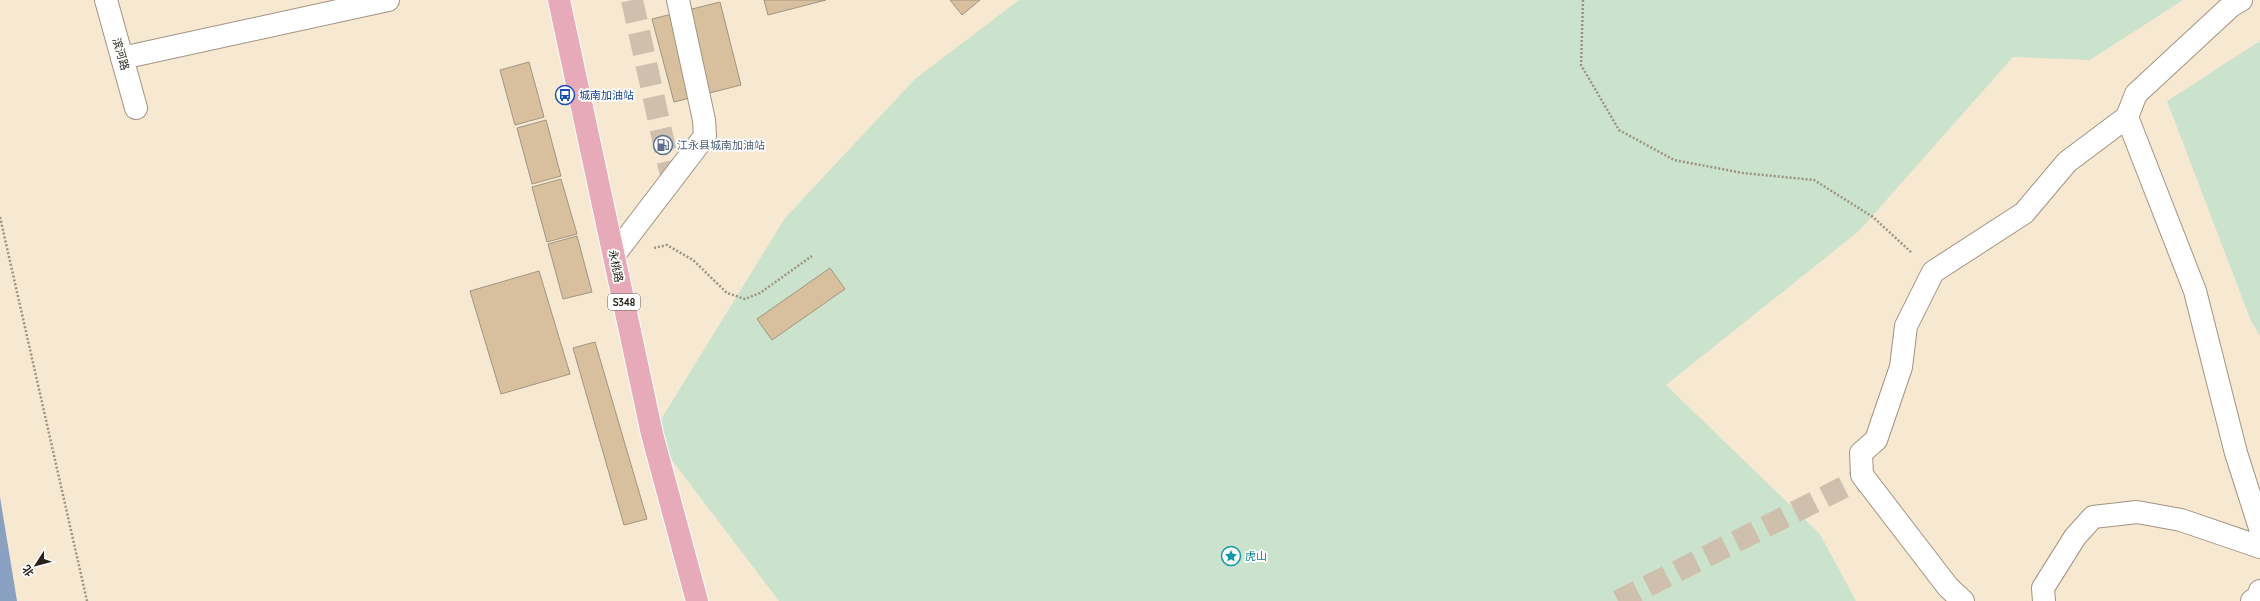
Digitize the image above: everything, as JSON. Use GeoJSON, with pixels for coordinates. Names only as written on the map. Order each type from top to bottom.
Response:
{"type":"FeatureCollection","features":[{"type":"Feature","properties":{"kind":"main road","name":"永桃路"},"geometry":{"type":"LineString","coordinates":[[559,0],[652,434],[697,601]]}},
{"type":"Feature","properties":{"kind":"street","name":"滨河路"},"geometry":{"type":"LineString","coordinates":[[106,0],[136,108]]}},
{"type":"Feature","properties":{"kind":"street"},"geometry":{"type":"LineString","coordinates":[[122,58],[388,0]]}},
{"type":"Feature","properties":{"kind":"street"},"geometry":{"type":"LineString","coordinates":[[614,255],[705,136],[704,120],[678,0]]}},
{"type":"Feature","properties":{"kind":"street"},"geometry":{"type":"LineString","coordinates":[[1964,601],[1948,587],[1862,474],[1861,453],[1876,440],[1902,366],[1906,326],[1933,272],[2024,213],[2067,162],[2126,117],[2136,94],[2231,6],[2241,0]]}},
{"type":"Feature","properties":{"kind":"street"},"geometry":{"type":"LineString","coordinates":[[2126,117],[2195,291],[2236,453],[2260,528]]}},
{"type":"Feature","properties":{"kind":"street"},"geometry":{"type":"LineString","coordinates":[[2044,601],[2043,588],[2075,537],[2093,518],[2137,512],[2180,520],[2260,547]]}},
{"type":"Feature","properties":{"kind":"street"},"geometry":{"type":"LineString","coordinates":[[2252,601],[2259,596],[2260,591]]}},
{"type":"Feature","properties":{"kind":"path"},"geometry":{"type":"LineString","coordinates":[[1583,0],[1581,65],[1619,130],[1674,160],[1743,173],[1814,180],[1873,217],[1933,272]]}},
{"type":"Feature","properties":{"kind":"path"},"geometry":{"type":"LineString","coordinates":[[0,217],[87,601]]}},
{"type":"Feature","properties":{"kind":"path"},"geometry":{"type":"LineString","coordinates":[[614,255],[666,245],[693,260],[727,293],[745,299],[760,294],[812,256]]}},
{"type":"Feature","properties":{"kind":"green space"},"geometry":{"type":"Polygon","coordinates":[[[1019,0],[2183,0],[2090,60],[2013,57],[1859,231],[1666,385],[1820,534],[1856,601],[779,601],[652,434],[785,218],[915,79],[1019,0]]]}},
{"type":"Feature","properties":{"kind":"green space"},"geometry":{"type":"Polygon","coordinates":[[[2260,41],[2260,336],[2251,321],[2167,101],[2260,41]]]}},
{"type":"Feature","properties":{"kind":"water"},"geometry":{"type":"Polygon","coordinates":[[[0,497],[17,601],[0,601],[0,497]]]}},
{"type":"Feature","properties":{"kind":"building"},"geometry":{"type":"Polygon","coordinates":[[[764,0],[826,0],[768,15],[764,0]]]}},
{"type":"Feature","properties":{"kind":"building"},"geometry":{"type":"Polygon","coordinates":[[[950,0],[980,0],[962,15],[950,0]]]}},
{"type":"Feature","properties":{"kind":"building"},"geometry":{"type":"Polygon","coordinates":[[[720,2],[741,85],[674,102],[652,19],[720,2]]]}},
{"type":"Feature","properties":{"kind":"building"},"geometry":{"type":"Polygon","coordinates":[[[529,62],[544,117],[515,125],[500,70],[529,62]]]}},
{"type":"Feature","properties":{"kind":"building"},"geometry":{"type":"Polygon","coordinates":[[[546,120],[561,176],[532,184],[517,128],[546,120]]]}},
{"type":"Feature","properties":{"kind":"building"},"geometry":{"type":"Polygon","coordinates":[[[561,179],[577,234],[547,242],[532,187],[561,179]]]}},
{"type":"Feature","properties":{"kind":"building"},"geometry":{"type":"Polygon","coordinates":[[[577,236],[592,292],[563,299],[548,244],[577,236]]]}},
{"type":"Feature","properties":{"kind":"building"},"geometry":{"type":"Polygon","coordinates":[[[830,268],[845,289],[772,340],[757,319],[830,268]]]}},
{"type":"Feature","properties":{"kind":"building"},"geometry":{"type":"Polygon","coordinates":[[[539,271],[570,374],[501,394],[470,291],[539,271]]]}},
{"type":"Feature","properties":{"kind":"building"},"geometry":{"type":"Polygon","coordinates":[[[595,342],[647,519],[624,525],[573,348],[595,342]]]}},
{"type":"Feature","properties":{"kind":"tunnel"},"geometry":{"type":"LineString","coordinates":[[632,0],[672,180]]}},
{"type":"Feature","properties":{"kind":"tunnel"},"geometry":{"type":"LineString","coordinates":[[1618,601],[1864,477]]}},
{"type":"Feature","properties":{"kind":"place","name":"城南加油站"},"geometry":{"type":"Point","coordinates":[565,95]}},
{"type":"Feature","properties":{"kind":"place","name":"江永县城南加油站"},"geometry":{"type":"Point","coordinates":[663,145]}},
{"type":"Feature","properties":{"kind":"place","name":"虎山"},"geometry":{"type":"Point","coordinates":[1231,556]}}]}
